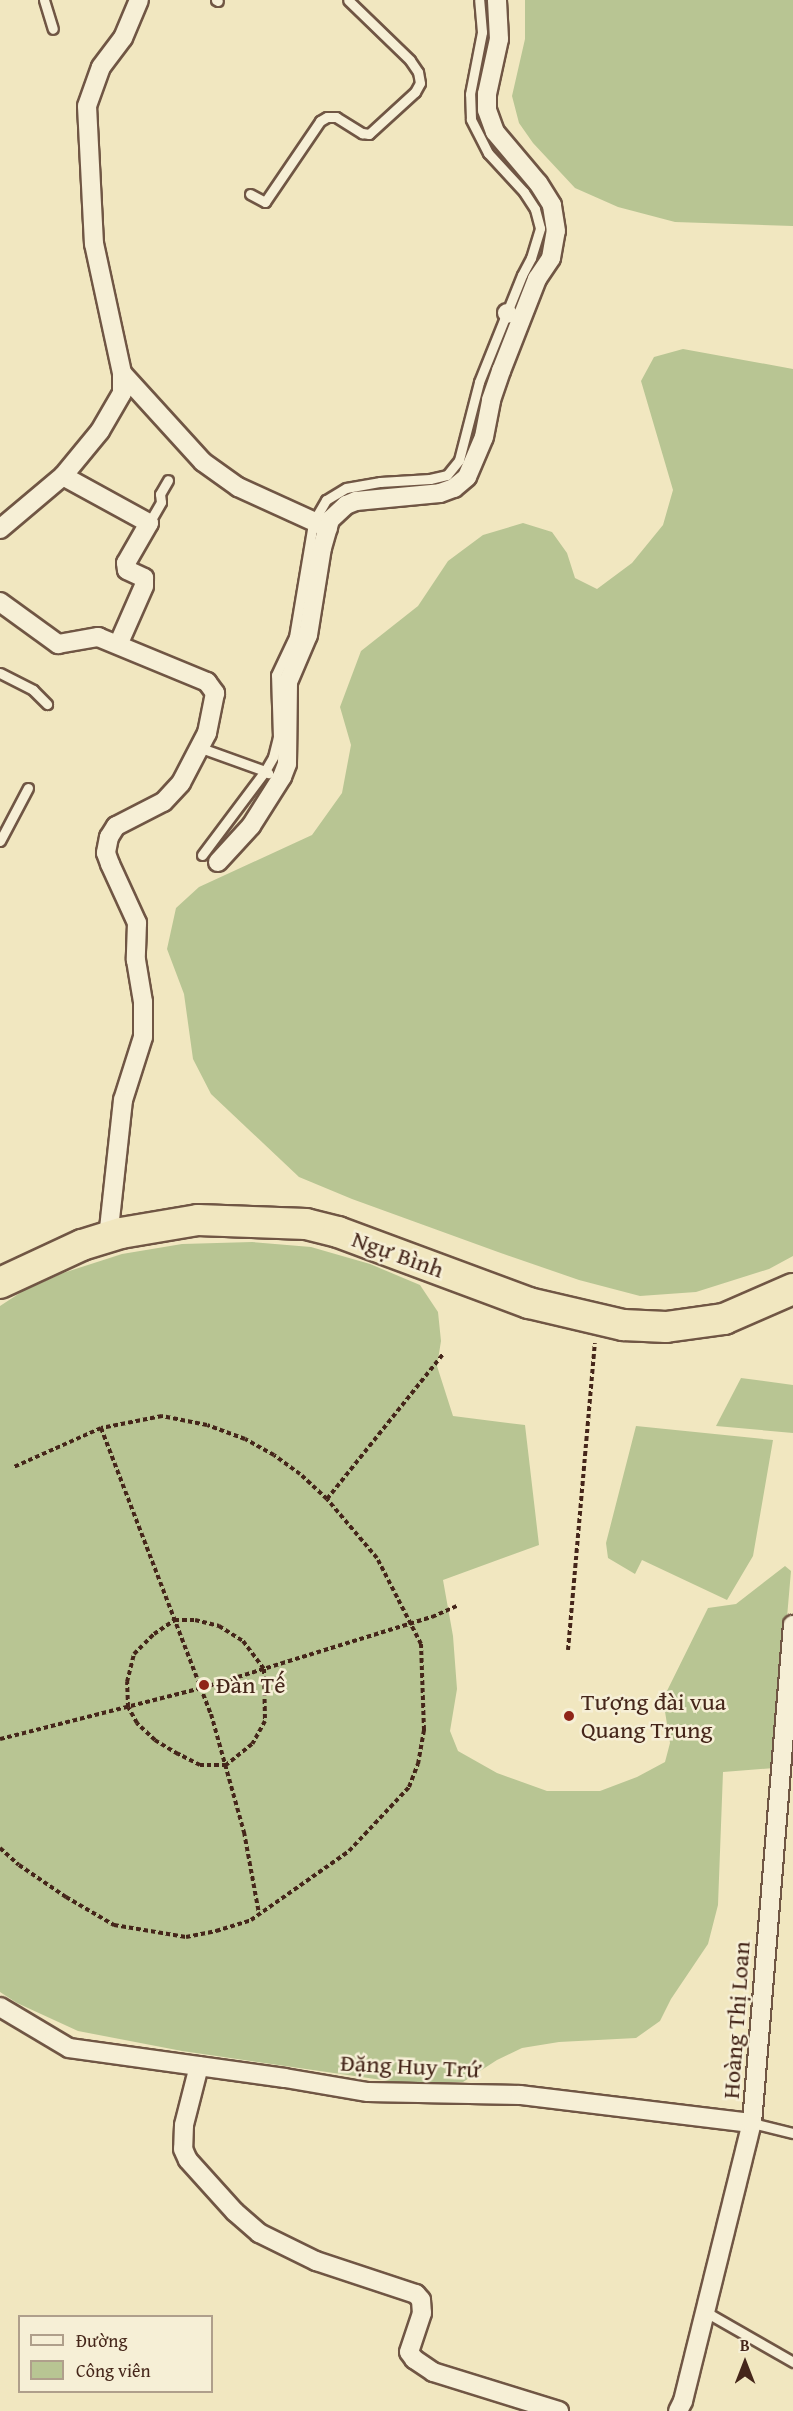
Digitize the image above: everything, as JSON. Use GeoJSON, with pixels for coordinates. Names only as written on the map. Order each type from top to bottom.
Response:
{"type":"FeatureCollection","features":[{"type":"Feature","properties":{"kind":"highway","name":"Ngự Bình"},"geometry":{"type":"LineString","coordinates":[[0,1282],[82,1245],[108,1237],[198,1220],[306,1224],[338,1232],[529,1304],[623,1325],[666,1327],[724,1319],[793,1289]]}},
{"type":"Feature","properties":{"kind":"street"},"geometry":{"type":"LineString","coordinates":[[0,529],[63,476],[100,431],[122,393],[122,373],[94,244],[87,106],[101,67],[123,38],[139,0]]}},
{"type":"Feature","properties":{"kind":"street"},"geometry":{"type":"LineString","coordinates":[[210,858],[251,826],[273,774],[288,751],[288,682],[308,635],[321,525],[336,512],[356,501],[440,493],[454,488],[467,477],[477,458],[514,316],[551,258],[556,220],[552,205],[538,183],[504,144],[489,121],[487,94],[499,39],[497,0]]}},
{"type":"Feature","properties":{"kind":"street"},"geometry":{"type":"LineString","coordinates":[[122,373],[203,462],[238,487],[321,525]]}},
{"type":"Feature","properties":{"kind":"street"},"geometry":{"type":"LineString","coordinates":[[63,476],[149,523],[126,562],[128,570],[144,578],[144,586],[118,645]]}},
{"type":"Feature","properties":{"kind":"street"},"geometry":{"type":"LineString","coordinates":[[0,602],[58,644],[98,637],[207,682],[215,693],[201,748],[181,783],[163,802],[127,818],[116,826],[109,837],[106,853],[137,923],[135,960],[143,1002],[143,1037],[123,1100],[108,1237]]}},
{"type":"Feature","properties":{"kind":"street","name":"Hoàng Thị Loan"},"geometry":{"type":"LineString","coordinates":[[678,2411],[683,2401],[752,2123],[793,1625]]}},
{"type":"Feature","properties":{"kind":"street","name":"Đặng Huy Trứ"},"geometry":{"type":"LineString","coordinates":[[0,2007],[69,2048],[368,2092],[520,2096],[752,2123]]}},
{"type":"Feature","properties":{"kind":"street"},"geometry":{"type":"LineString","coordinates":[[199,2066],[184,2125],[183,2149],[188,2160],[235,2212],[259,2233],[316,2261],[416,2294],[421,2300],[422,2313],[409,2352],[414,2359],[433,2372],[559,2411]]}},
{"type":"Feature","properties":{"kind":"lane"},"geometry":{"type":"LineString","coordinates":[[44,0],[53,29]]}},
{"type":"Feature","properties":{"kind":"lane"},"geometry":{"type":"LineString","coordinates":[[250,194],[265,202],[320,121],[327,117],[336,117],[362,133],[369,134],[415,92],[420,83],[418,72],[410,60],[348,0]]}},
{"type":"Feature","properties":{"kind":"lane"},"geometry":{"type":"LineString","coordinates":[[479,0],[483,32],[470,94],[471,120],[488,153],[524,192],[535,209],[540,228],[514,316]]}},
{"type":"Feature","properties":{"kind":"lane"},"geometry":{"type":"LineString","coordinates":[[149,523],[161,502],[160,494],[168,480]]}},
{"type":"Feature","properties":{"kind":"lane"},"geometry":{"type":"LineString","coordinates":[[0,673],[33,690],[47,704]]}},
{"type":"Feature","properties":{"kind":"lane"},"geometry":{"type":"LineString","coordinates":[[201,748],[273,774]]}},
{"type":"Feature","properties":{"kind":"lane"},"geometry":{"type":"LineString","coordinates":[[0,841],[28,788]]}},
{"type":"Feature","properties":{"kind":"lane","name":"Đặng Huy Trứ"},"geometry":{"type":"LineString","coordinates":[[752,2123],[793,2133]]}},
{"type":"Feature","properties":{"kind":"lane"},"geometry":{"type":"LineString","coordinates":[[704,2311],[793,2362]]}},
{"type":"Feature","properties":{"kind":"path"},"geometry":{"type":"LineString","coordinates":[[568,1650],[592,1364],[599,1320]]}},
{"type":"Feature","properties":{"kind":"path"},"geometry":{"type":"LineString","coordinates":[[327,1499],[443,1354]]}},
{"type":"Feature","properties":{"kind":"path"},"geometry":{"type":"LineString","coordinates":[[0,1848],[20,1866],[66,1897],[114,1925],[186,1937],[216,1931],[251,1920],[349,1851],[409,1787],[418,1764],[424,1730],[421,1644],[377,1558],[327,1499],[300,1474],[274,1455],[245,1439],[207,1425],[162,1416],[101,1428],[14,1467]]}},
{"type":"Feature","properties":{"kind":"path"},"geometry":{"type":"LineString","coordinates":[[101,1428],[202,1688],[244,1832],[259,1914]]}},
{"type":"Feature","properties":{"kind":"path"},"geometry":{"type":"LineString","coordinates":[[0,1739],[202,1688],[457,1606]]}},
{"type":"Feature","properties":{"kind":"path"},"geometry":{"type":"LineString","coordinates":[[175,1620],[195,1620],[219,1626],[243,1641],[264,1669],[265,1721],[252,1744],[239,1757],[226,1765],[200,1765],[178,1754],[155,1740],[137,1723],[128,1707],[127,1682],[134,1654],[154,1634],[175,1620]]}},
{"type":"Feature","properties":{"kind":"green space"},"geometry":{"type":"Polygon","coordinates":[[[525,0],[793,0],[793,226],[675,222],[618,207],[575,188],[533,143],[519,123],[512,96],[525,39],[525,0]]]}},
{"type":"Feature","properties":{"kind":"green space"},"geometry":{"type":"Polygon","coordinates":[[[683,349],[793,369],[793,1256],[769,1269],[696,1292],[640,1296],[579,1280],[498,1252],[352,1199],[299,1177],[211,1094],[193,1059],[184,994],[167,949],[176,908],[199,887],[312,835],[342,793],[351,745],[340,707],[361,651],[418,606],[448,561],[483,535],[523,523],[552,532],[567,553],[575,578],[597,589],[632,563],[663,525],[673,490],[641,381],[654,357],[683,349]]]}},
{"type":"Feature","properties":{"kind":"green space"},"geometry":{"type":"Polygon","coordinates":[[[252,1242],[311,1247],[370,1264],[420,1285],[438,1312],[441,1341],[437,1366],[453,1416],[525,1425],[539,1545],[443,1580],[453,1636],[457,1689],[450,1731],[458,1751],[497,1773],[547,1791],[600,1791],[637,1777],[665,1762],[670,1743],[663,1699],[708,1608],[736,1604],[785,1566],[791,1571],[774,1768],[723,1772],[718,1905],[708,1944],[671,1999],[660,2021],[636,2038],[559,2042],[522,2048],[497,2060],[463,2082],[396,2082],[182,2051],[78,2031],[17,2003],[0,1992],[0,1306],[23,1291],[63,1273],[122,1254],[182,1244],[252,1242]]]}},
{"type":"Feature","properties":{"kind":"green space"},"geometry":{"type":"Polygon","coordinates":[[[741,1378],[793,1385],[793,1433],[716,1426],[741,1378]]]}},
{"type":"Feature","properties":{"kind":"green space"},"geometry":{"type":"Polygon","coordinates":[[[636,1426],[773,1440],[753,1556],[727,1600],[642,1560],[635,1574],[608,1558],[606,1543],[636,1426]]]}},
{"type":"Feature","properties":{"kind":"place","name":"Đàn Tế"},"geometry":{"type":"Point","coordinates":[204,1685]}},
{"type":"Feature","properties":{"kind":"place","name":"Tượng đài vua Quang Trung"},"geometry":{"type":"Point","coordinates":[569,1716]}}]}
